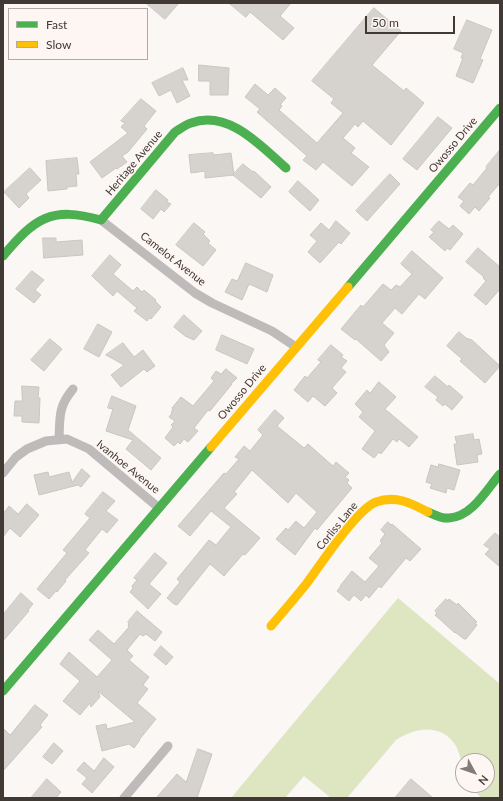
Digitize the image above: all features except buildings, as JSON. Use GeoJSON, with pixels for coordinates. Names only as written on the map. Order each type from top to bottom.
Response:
{"type":"FeatureCollection","features":[{"type":"Feature","properties":{"kind":"street","name":"Owosso Drive"},"geometry":{"type":"LineString","coordinates":[[3,691],[500,108]]}},
{"type":"Feature","properties":{"kind":"street","name":"Heritage Avenue"},"geometry":{"type":"LineString","coordinates":[[101,220],[175,132],[196,121],[222,121],[238,129],[286,168]]}},
{"type":"Feature","properties":{"kind":"street"},"geometry":{"type":"LineString","coordinates":[[3,256],[20,235],[42,220],[54,215],[70,213],[86,214],[101,220]]}},
{"type":"Feature","properties":{"kind":"street","name":"Camelot Avenue"},"geometry":{"type":"LineString","coordinates":[[101,220],[195,293],[212,303],[272,331],[296,347]]}},
{"type":"Feature","properties":{"kind":"street"},"geometry":{"type":"LineString","coordinates":[[59,440],[61,409],[65,398],[73,389]]}},
{"type":"Feature","properties":{"kind":"street","name":"Ivanhoe Avenue"},"geometry":{"type":"LineString","coordinates":[[3,473],[16,457],[27,449],[46,441],[67,439],[89,450],[159,508]]}},
{"type":"Feature","properties":{"kind":"street","name":"Corliss Lane"},"geometry":{"type":"LineString","coordinates":[[271,626],[310,580],[366,507],[385,499],[406,500],[440,518],[447,519],[456,517],[466,512],[477,502],[500,474]]}},
{"type":"Feature","properties":{"kind":"street"},"geometry":{"type":"LineString","coordinates":[[124,798],[168,746]]}},
{"type":"Feature","properties":{"kind":"green space"},"geometry":{"type":"Polygon","coordinates":[[[398,598],[500,684],[500,798],[481,798],[477,793],[495,793],[495,753],[459,753],[456,746],[443,734],[436,731],[420,730],[411,732],[396,740],[347,798],[331,798],[304,776],[285,798],[231,798],[398,598]]]}},
{"type":"Feature","properties":{"kind":"traffic: fast"},"geometry":{"type":"LineString","coordinates":[[348,287],[500,108]]}},
{"type":"Feature","properties":{"kind":"traffic: fast"},"geometry":{"type":"LineString","coordinates":[[3,256],[25,232],[45,218],[69,214],[101,220],[175,132],[191,123],[205,120],[218,121],[231,125],[255,140],[286,168]]}},
{"type":"Feature","properties":{"kind":"traffic: fast"},"geometry":{"type":"LineString","coordinates":[[3,691],[211,447]]}},
{"type":"Feature","properties":{"kind":"traffic: fast"},"geometry":{"type":"LineString","coordinates":[[428,512],[446,518],[465,513],[472,508],[500,474]]}},
{"type":"Feature","properties":{"kind":"traffic: slow"},"geometry":{"type":"LineString","coordinates":[[211,447],[348,287]]}},
{"type":"Feature","properties":{"kind":"traffic: slow"},"geometry":{"type":"LineString","coordinates":[[271,626],[307,583],[349,526],[368,507],[376,502],[390,499],[409,503],[428,512]]}}]}
